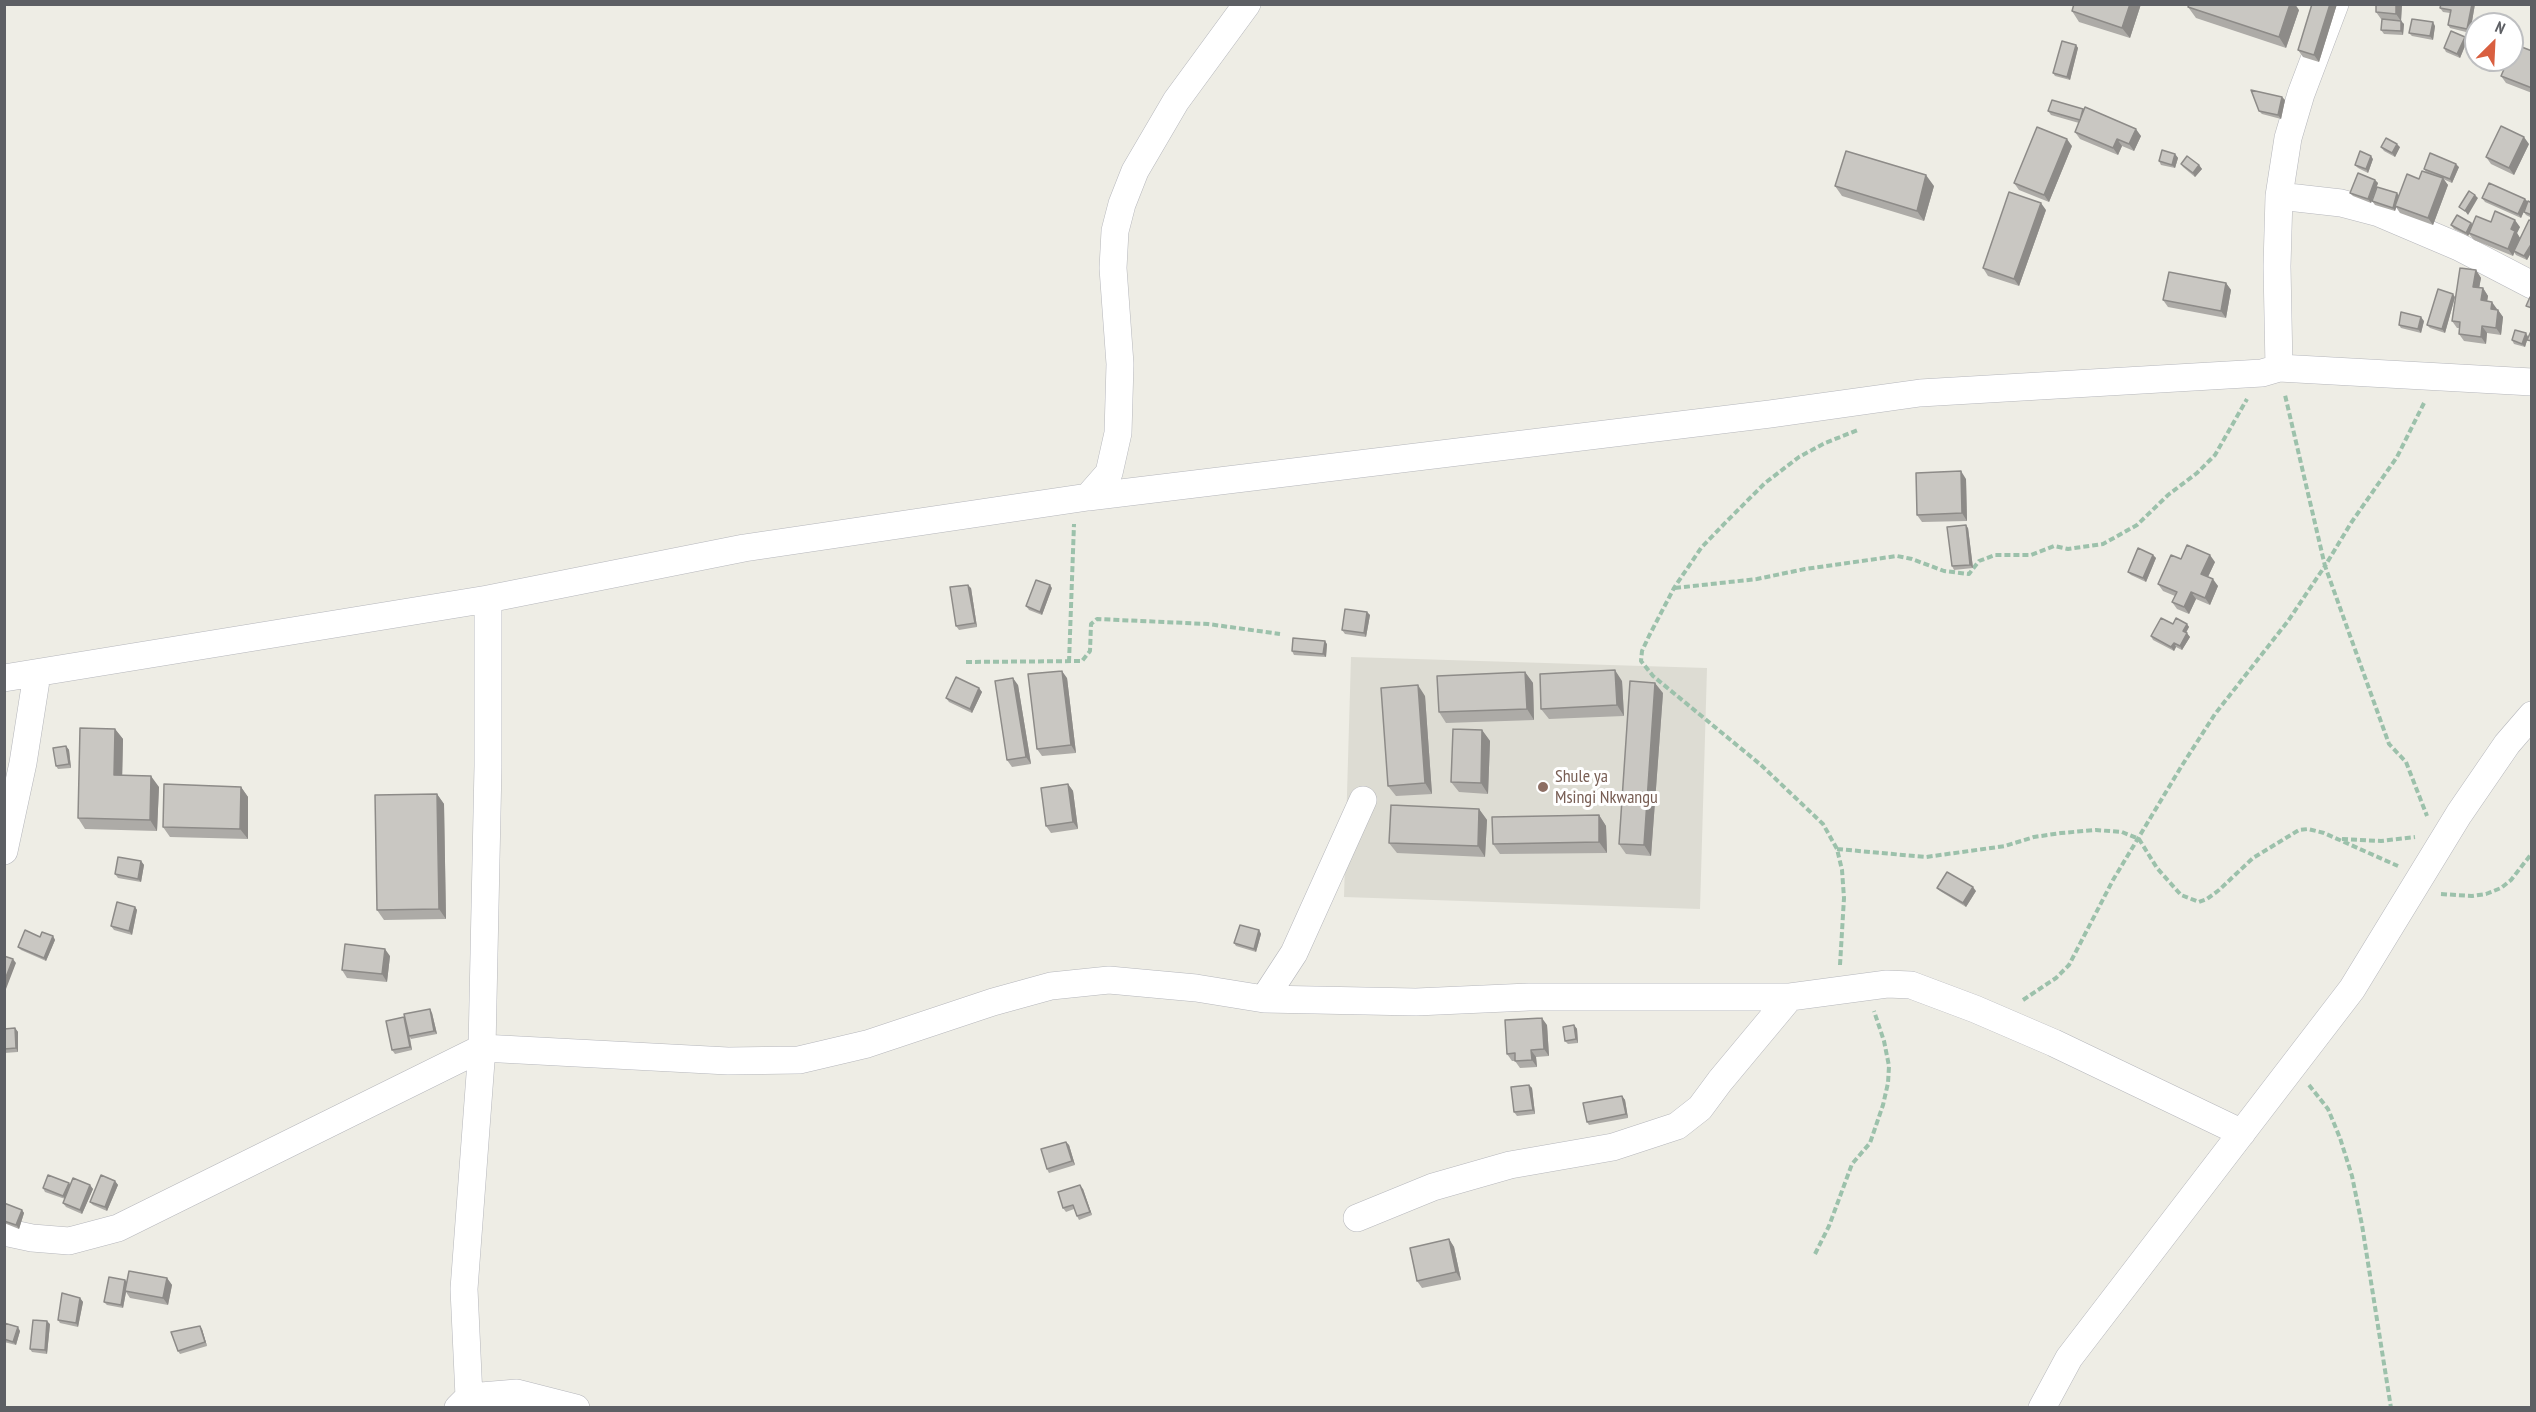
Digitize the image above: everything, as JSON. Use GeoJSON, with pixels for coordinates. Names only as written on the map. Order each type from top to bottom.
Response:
{"type":"FeatureCollection","features":[{"type":"Feature","properties":{"kind":"street"},"geometry":{"type":"LineString","coordinates":[[1081,498],[1109,473],[1118,433],[1120,364],[1113,268],[1115,231],[1122,204],[1135,171],[1176,101],[1247,4]]}},
{"type":"Feature","properties":{"kind":"street"},"geometry":{"type":"LineString","coordinates":[[2270,370],[2279,196],[2288,138],[2335,4]]}},
{"type":"Feature","properties":{"kind":"street"},"geometry":{"type":"LineString","coordinates":[[2279,196],[2341,203],[2379,213],[2459,247],[2532,285]]}},
{"type":"Feature","properties":{"kind":"street"},"geometry":{"type":"LineString","coordinates":[[4,678],[488,599],[744,548],[1081,498],[1770,414],[1920,393],[2270,370],[2532,382]]}},
{"type":"Feature","properties":{"kind":"street"},"geometry":{"type":"LineString","coordinates":[[488,599],[488,766],[482,1048],[464,1288],[464,1402],[517,1393],[576,1407]]}},
{"type":"Feature","properties":{"kind":"street"},"geometry":{"type":"LineString","coordinates":[[4,851],[23,763],[37,674]]}},
{"type":"Feature","properties":{"kind":"street"},"geometry":{"type":"LineString","coordinates":[[2042,1407],[2069,1358],[2352,989],[2418,881],[2437,840],[2532,715]]}},
{"type":"Feature","properties":{"kind":"street"},"geometry":{"type":"LineString","coordinates":[[1264,999],[1294,952],[1363,800]]}},
{"type":"Feature","properties":{"kind":"street"},"geometry":{"type":"LineString","coordinates":[[4,1232],[32,1238],[69,1240],[118,1228],[482,1048],[728,1060],[799,1060],[867,1044],[993,1002],[1051,986],[1110,980],[1196,988],[1264,999],[1416,1002],[1529,997],[1790,997],[1887,984],[1911,985],[1998,1019],[2149,1087],[2241,1132]]}},
{"type":"Feature","properties":{"kind":"street"},"geometry":{"type":"LineString","coordinates":[[1357,1218],[1433,1187],[1510,1165],[1613,1147],[1677,1126],[1700,1108],[1790,997]]}},
{"type":"Feature","properties":{"kind":"path"},"geometry":{"type":"LineString","coordinates":[[2270,370],[2325,566],[2389,744],[2406,762],[2437,840],[2338,839]]}},
{"type":"Feature","properties":{"kind":"path"},"geometry":{"type":"LineString","coordinates":[[1674,588],[1756,579],[1805,569],[1855,564],[1897,556],[1912,559],[1944,572],[1969,574],[1979,561],[1995,555],[2031,555],[2054,546],[2068,549],[2103,544],[2143,521],[2168,495],[2197,473],[2215,455],[2270,370]]}},
{"type":"Feature","properties":{"kind":"path"},"geometry":{"type":"LineString","coordinates":[[1998,1019],[2064,971],[2107,891],[2181,767],[2215,714],[2288,621],[2397,457],[2437,376]]}},
{"type":"Feature","properties":{"kind":"path"},"geometry":{"type":"LineString","coordinates":[[1815,1254],[1829,1226],[1852,1164],[1870,1143],[1883,1105],[1889,1066],[1875,1015],[1850,988],[1838,849],[1823,824],[1794,796],[1721,731],[1653,676],[1641,661],[1648,636],[1674,588],[1701,548],[1765,483],[1799,457],[1867,425]]}},
{"type":"Feature","properties":{"kind":"path"},"geometry":{"type":"LineString","coordinates":[[1070,662],[1081,498]]}},
{"type":"Feature","properties":{"kind":"path"},"geometry":{"type":"LineString","coordinates":[[966,662],[1082,661],[1090,651],[1091,624],[1097,619],[1245,627],[1280,634]]}},
{"type":"Feature","properties":{"kind":"path"},"geometry":{"type":"LineString","coordinates":[[1838,849],[1926,857],[2005,846],[2034,837],[2061,833],[2096,830],[2122,832],[2139,839],[2157,868],[2181,894],[2199,902],[2207,900],[2253,858],[2299,830],[2315,830],[2338,839],[2418,881],[2437,894],[2486,894],[2501,888],[2511,880],[2532,854]]}},
{"type":"Feature","properties":{"kind":"path"},"geometry":{"type":"LineString","coordinates":[[2290,1069],[2310,1086],[2328,1109],[2349,1166],[2362,1225],[2391,1407]]}},
{"type":"Feature","properties":{"kind":"shaded area"},"geometry":{"type":"Polygon","coordinates":[[[1351,657],[1707,668],[1700,909],[1344,897],[1351,657]]]}},
{"type":"Feature","properties":{"kind":"building"},"geometry":{"type":"Polygon","coordinates":[[[2074,4],[2130,4],[2122,28],[2072,11],[2074,4]]]}},
{"type":"Feature","properties":{"kind":"building"},"geometry":{"type":"Polygon","coordinates":[[[2189,4],[2290,4],[2279,37],[2188,7],[2189,4]]]}},
{"type":"Feature","properties":{"kind":"building"},"geometry":{"type":"Polygon","coordinates":[[[2312,4],[2330,4],[2314,55],[2298,50],[2312,4]]]}},
{"type":"Feature","properties":{"kind":"building"},"geometry":{"type":"Polygon","coordinates":[[[2376,4],[2396,4],[2396,14],[2376,12],[2376,4]]]}},
{"type":"Feature","properties":{"kind":"building"},"geometry":{"type":"Polygon","coordinates":[[[2441,4],[2472,4],[2470,12],[2464,12],[2464,28],[2448,25],[2451,10],[2440,8],[2441,4]]]}},
{"type":"Feature","properties":{"kind":"building"},"geometry":{"type":"Polygon","coordinates":[[[2382,19],[2401,21],[2401,31],[2381,30],[2382,19]]]}},
{"type":"Feature","properties":{"kind":"building"},"geometry":{"type":"Polygon","coordinates":[[[2412,19],[2433,22],[2430,36],[2409,33],[2412,19]]]}},
{"type":"Feature","properties":{"kind":"building"},"geometry":{"type":"Polygon","coordinates":[[[2451,31],[2464,37],[2457,54],[2444,48],[2451,31]]]}},
{"type":"Feature","properties":{"kind":"building"},"geometry":{"type":"Polygon","coordinates":[[[2062,41],[2076,45],[2067,77],[2053,73],[2062,41]]]}},
{"type":"Feature","properties":{"kind":"building"},"geometry":{"type":"Polygon","coordinates":[[[2524,48],[2532,51],[2532,88],[2501,76],[2503,72],[2524,72],[2524,48]]]}},
{"type":"Feature","properties":{"kind":"building"},"geometry":{"type":"Polygon","coordinates":[[[2251,90],[2282,97],[2278,115],[2259,111],[2251,90]]]}},
{"type":"Feature","properties":{"kind":"building"},"geometry":{"type":"Polygon","coordinates":[[[2052,100],[2083,109],[2080,120],[2048,111],[2052,100]]]}},
{"type":"Feature","properties":{"kind":"building"},"geometry":{"type":"Polygon","coordinates":[[[2085,107],[2136,129],[2129,144],[2117,139],[2113,148],[2075,132],[2085,107]]]}},
{"type":"Feature","properties":{"kind":"building"},"geometry":{"type":"Polygon","coordinates":[[[2501,126],[2524,137],[2509,168],[2486,157],[2501,126]]]}},
{"type":"Feature","properties":{"kind":"building"},"geometry":{"type":"Polygon","coordinates":[[[2037,127],[2067,139],[2044,195],[2014,183],[2037,127]]]}},
{"type":"Feature","properties":{"kind":"building"},"geometry":{"type":"Polygon","coordinates":[[[2386,138],[2397,144],[2392,153],[2381,147],[2386,138]]]}},
{"type":"Feature","properties":{"kind":"building"},"geometry":{"type":"Polygon","coordinates":[[[2162,150],[2175,154],[2172,165],[2159,161],[2162,150]]]}},
{"type":"Feature","properties":{"kind":"building"},"geometry":{"type":"Polygon","coordinates":[[[1846,151],[1926,175],[1917,211],[1835,186],[1846,151]]]}},
{"type":"Feature","properties":{"kind":"building"},"geometry":{"type":"Polygon","coordinates":[[[2360,151],[2371,156],[2366,169],[2355,165],[2360,151]]]}},
{"type":"Feature","properties":{"kind":"building"},"geometry":{"type":"Polygon","coordinates":[[[2430,153],[2456,164],[2450,179],[2424,169],[2430,153]]]}},
{"type":"Feature","properties":{"kind":"building"},"geometry":{"type":"Polygon","coordinates":[[[2187,156],[2199,165],[2193,173],[2181,164],[2187,156]]]}},
{"type":"Feature","properties":{"kind":"building"},"geometry":{"type":"Polygon","coordinates":[[[2422,171],[2443,178],[2428,218],[2395,206],[2407,174],[2419,179],[2422,171]]]}},
{"type":"Feature","properties":{"kind":"building"},"geometry":{"type":"Polygon","coordinates":[[[2358,173],[2375,180],[2368,199],[2350,193],[2358,173]]]}},
{"type":"Feature","properties":{"kind":"building"},"geometry":{"type":"Polygon","coordinates":[[[2489,183],[2525,199],[2518,214],[2482,198],[2489,183]]]}},
{"type":"Feature","properties":{"kind":"building"},"geometry":{"type":"Polygon","coordinates":[[[2377,187],[2397,193],[2393,208],[2372,201],[2377,187]]]}},
{"type":"Feature","properties":{"kind":"building"},"geometry":{"type":"Polygon","coordinates":[[[2469,191],[2475,195],[2465,211],[2459,207],[2469,191]]]}},
{"type":"Feature","properties":{"kind":"building"},"geometry":{"type":"Polygon","coordinates":[[[2009,192],[2041,203],[2014,279],[1983,268],[2009,192]]]}},
{"type":"Feature","properties":{"kind":"building"},"geometry":{"type":"Polygon","coordinates":[[[2528,201],[2532,203],[2532,215],[2524,212],[2528,201]]]}},
{"type":"Feature","properties":{"kind":"building"},"geometry":{"type":"Polygon","coordinates":[[[2495,211],[2515,220],[2511,229],[2515,231],[2508,249],[2469,233],[2476,216],[2491,222],[2495,211]]]}},
{"type":"Feature","properties":{"kind":"building"},"geometry":{"type":"Polygon","coordinates":[[[2457,215],[2471,223],[2466,233],[2451,225],[2457,215]]]}},
{"type":"Feature","properties":{"kind":"building"},"geometry":{"type":"Polygon","coordinates":[[[2529,220],[2532,221],[2532,243],[2524,256],[2514,251],[2529,220]]]}},
{"type":"Feature","properties":{"kind":"building"},"geometry":{"type":"Polygon","coordinates":[[[2460,268],[2476,270],[2473,287],[2483,288],[2481,300],[2492,302],[2491,309],[2498,310],[2496,328],[2482,326],[2481,337],[2459,334],[2460,322],[2452,321],[2460,268]]]}},
{"type":"Feature","properties":{"kind":"building"},"geometry":{"type":"Polygon","coordinates":[[[2169,272],[2226,283],[2221,311],[2163,300],[2169,272]]]}},
{"type":"Feature","properties":{"kind":"building"},"geometry":{"type":"Polygon","coordinates":[[[2438,289],[2453,294],[2442,329],[2427,325],[2438,289]]]}},
{"type":"Feature","properties":{"kind":"building"},"geometry":{"type":"Polygon","coordinates":[[[2530,297],[2532,298],[2532,308],[2526,306],[2530,297]]]}},
{"type":"Feature","properties":{"kind":"building"},"geometry":{"type":"Polygon","coordinates":[[[2401,312],[2421,317],[2418,329],[2399,325],[2401,312]]]}},
{"type":"Feature","properties":{"kind":"building"},"geometry":{"type":"Polygon","coordinates":[[[2532,329],[2532,341],[2527,340],[2532,329]]]}},
{"type":"Feature","properties":{"kind":"building"},"geometry":{"type":"Polygon","coordinates":[[[2515,330],[2526,333],[2522,344],[2512,340],[2515,330]]]}},
{"type":"Feature","properties":{"kind":"building"},"geometry":{"type":"Polygon","coordinates":[[[1961,471],[1962,513],[1917,515],[1916,473],[1961,471]]]}},
{"type":"Feature","properties":{"kind":"building"},"geometry":{"type":"Polygon","coordinates":[[[1966,525],[1970,565],[1952,566],[1947,527],[1966,525]]]}},
{"type":"Feature","properties":{"kind":"building"},"geometry":{"type":"Polygon","coordinates":[[[2187,545],[2210,555],[2201,574],[2213,579],[2205,598],[2191,592],[2184,607],[2172,602],[2177,592],[2158,584],[2171,555],[2181,559],[2187,545]]]}},
{"type":"Feature","properties":{"kind":"building"},"geometry":{"type":"Polygon","coordinates":[[[2138,548],[2153,555],[2143,578],[2128,572],[2138,548]]]}},
{"type":"Feature","properties":{"kind":"building"},"geometry":{"type":"Polygon","coordinates":[[[1036,580],[1050,585],[1040,612],[1026,606],[1036,580]]]}},
{"type":"Feature","properties":{"kind":"building"},"geometry":{"type":"Polygon","coordinates":[[[968,585],[975,623],[956,626],[950,587],[968,585]]]}},
{"type":"Feature","properties":{"kind":"building"},"geometry":{"type":"Polygon","coordinates":[[[1345,609],[1367,612],[1364,633],[1342,630],[1345,609]]]}},
{"type":"Feature","properties":{"kind":"building"},"geometry":{"type":"Polygon","coordinates":[[[2161,618],[2173,624],[2176,618],[2187,624],[2183,631],[2187,633],[2180,646],[2174,643],[2171,647],[2151,636],[2161,618]]]}},
{"type":"Feature","properties":{"kind":"building"},"geometry":{"type":"Polygon","coordinates":[[[1293,638],[1325,641],[1323,654],[1292,651],[1293,638]]]}},
{"type":"Feature","properties":{"kind":"building"},"geometry":{"type":"Polygon","coordinates":[[[1615,670],[1617,705],[1541,709],[1540,674],[1615,670]]]}},
{"type":"Feature","properties":{"kind":"building"},"geometry":{"type":"Polygon","coordinates":[[[1062,671],[1071,745],[1037,749],[1028,674],[1062,671]]]}},
{"type":"Feature","properties":{"kind":"building"},"geometry":{"type":"Polygon","coordinates":[[[1525,672],[1527,709],[1439,712],[1437,676],[1525,672]]]}},
{"type":"Feature","properties":{"kind":"building"},"geometry":{"type":"Polygon","coordinates":[[[956,677],[979,688],[970,709],[946,698],[956,677]]]}},
{"type":"Feature","properties":{"kind":"building"},"geometry":{"type":"Polygon","coordinates":[[[1013,678],[1026,757],[1007,760],[995,681],[1013,678]]]}},
{"type":"Feature","properties":{"kind":"building"},"geometry":{"type":"Polygon","coordinates":[[[1630,681],[1655,683],[1644,845],[1619,844],[1630,681]]]}},
{"type":"Feature","properties":{"kind":"building"},"geometry":{"type":"Polygon","coordinates":[[[1418,685],[1425,783],[1388,786],[1381,688],[1418,685]]]}},
{"type":"Feature","properties":{"kind":"building"},"geometry":{"type":"Polygon","coordinates":[[[80,728],[115,729],[114,775],[151,776],[150,820],[78,818],[80,728]]]}},
{"type":"Feature","properties":{"kind":"building"},"geometry":{"type":"Polygon","coordinates":[[[1453,729],[1482,730],[1481,783],[1451,782],[1453,729]]]}},
{"type":"Feature","properties":{"kind":"building"},"geometry":{"type":"Polygon","coordinates":[[[66,746],[69,764],[56,766],[53,748],[66,746]]]}},
{"type":"Feature","properties":{"kind":"building"},"geometry":{"type":"Polygon","coordinates":[[[164,784],[241,787],[240,829],[163,827],[164,784]]]}},
{"type":"Feature","properties":{"kind":"building"},"geometry":{"type":"Polygon","coordinates":[[[1068,784],[1073,822],[1046,826],[1041,788],[1068,784]]]}},
{"type":"Feature","properties":{"kind":"building"},"geometry":{"type":"Polygon","coordinates":[[[437,794],[439,909],[377,910],[375,795],[437,794]]]}},
{"type":"Feature","properties":{"kind":"building"},"geometry":{"type":"Polygon","coordinates":[[[1391,805],[1479,809],[1478,846],[1389,843],[1391,805]]]}},
{"type":"Feature","properties":{"kind":"building"},"geometry":{"type":"Polygon","coordinates":[[[1599,815],[1599,842],[1493,844],[1492,817],[1599,815]]]}},
{"type":"Feature","properties":{"kind":"building"},"geometry":{"type":"Polygon","coordinates":[[[118,857],[141,861],[138,879],[115,874],[118,857]]]}},
{"type":"Feature","properties":{"kind":"building"},"geometry":{"type":"Polygon","coordinates":[[[1947,872],[1973,887],[1963,903],[1937,888],[1947,872]]]}},
{"type":"Feature","properties":{"kind":"building"},"geometry":{"type":"Polygon","coordinates":[[[117,902],[135,907],[129,931],[111,926],[117,902]]]}},
{"type":"Feature","properties":{"kind":"building"},"geometry":{"type":"Polygon","coordinates":[[[1240,925],[1259,930],[1254,949],[1234,943],[1240,925]]]}},
{"type":"Feature","properties":{"kind":"building"},"geometry":{"type":"Polygon","coordinates":[[[25,930],[40,937],[42,932],[53,936],[44,958],[18,947],[25,930]]]}},
{"type":"Feature","properties":{"kind":"building"},"geometry":{"type":"Polygon","coordinates":[[[345,944],[385,949],[382,974],[342,970],[345,944]]]}},
{"type":"Feature","properties":{"kind":"building"},"geometry":{"type":"Polygon","coordinates":[[[4,956],[13,959],[4,982],[4,956]]]}},
{"type":"Feature","properties":{"kind":"building"},"geometry":{"type":"Polygon","coordinates":[[[430,1009],[434,1031],[409,1036],[404,1014],[430,1009]]]}},
{"type":"Feature","properties":{"kind":"building"},"geometry":{"type":"Polygon","coordinates":[[[404,1017],[410,1047],[392,1050],[386,1021],[404,1017]]]}},
{"type":"Feature","properties":{"kind":"building"},"geometry":{"type":"Polygon","coordinates":[[[1542,1018],[1544,1049],[1531,1050],[1532,1060],[1515,1061],[1515,1053],[1507,1054],[1505,1020],[1542,1018]]]}},
{"type":"Feature","properties":{"kind":"building"},"geometry":{"type":"Polygon","coordinates":[[[1574,1025],[1576,1039],[1565,1041],[1563,1027],[1574,1025]]]}},
{"type":"Feature","properties":{"kind":"building"},"geometry":{"type":"Polygon","coordinates":[[[15,1028],[16,1048],[4,1049],[4,1029],[15,1028]]]}},
{"type":"Feature","properties":{"kind":"building"},"geometry":{"type":"Polygon","coordinates":[[[1529,1085],[1533,1110],[1514,1112],[1511,1087],[1529,1085]]]}},
{"type":"Feature","properties":{"kind":"building"},"geometry":{"type":"Polygon","coordinates":[[[1622,1096],[1626,1114],[1587,1122],[1583,1103],[1622,1096]]]}},
{"type":"Feature","properties":{"kind":"building"},"geometry":{"type":"Polygon","coordinates":[[[1066,1142],[1072,1161],[1047,1169],[1041,1149],[1066,1142]]]}},
{"type":"Feature","properties":{"kind":"building"},"geometry":{"type":"Polygon","coordinates":[[[48,1175],[69,1183],[63,1196],[43,1188],[48,1175]]]}},
{"type":"Feature","properties":{"kind":"building"},"geometry":{"type":"Polygon","coordinates":[[[101,1175],[115,1181],[105,1207],[90,1202],[101,1175]]]}},
{"type":"Feature","properties":{"kind":"building"},"geometry":{"type":"Polygon","coordinates":[[[73,1178],[90,1185],[80,1210],[63,1203],[73,1178]]]}},
{"type":"Feature","properties":{"kind":"building"},"geometry":{"type":"Polygon","coordinates":[[[1080,1185],[1090,1212],[1077,1216],[1073,1205],[1063,1208],[1058,1192],[1080,1185]]]}},
{"type":"Feature","properties":{"kind":"building"},"geometry":{"type":"Polygon","coordinates":[[[4,1203],[22,1210],[16,1225],[4,1221],[4,1203]]]}},
{"type":"Feature","properties":{"kind":"building"},"geometry":{"type":"Polygon","coordinates":[[[1449,1239],[1456,1272],[1417,1281],[1410,1248],[1449,1239]]]}},
{"type":"Feature","properties":{"kind":"building"},"geometry":{"type":"Polygon","coordinates":[[[129,1271],[167,1278],[163,1298],[125,1291],[129,1271]]]}},
{"type":"Feature","properties":{"kind":"building"},"geometry":{"type":"Polygon","coordinates":[[[109,1277],[125,1280],[121,1305],[104,1302],[109,1277]]]}},
{"type":"Feature","properties":{"kind":"building"},"geometry":{"type":"Polygon","coordinates":[[[62,1293],[80,1298],[76,1323],[58,1320],[62,1293]]]}},
{"type":"Feature","properties":{"kind":"building"},"geometry":{"type":"Polygon","coordinates":[[[33,1320],[47,1321],[45,1350],[30,1349],[33,1320]]]}},
{"type":"Feature","properties":{"kind":"building"},"geometry":{"type":"Polygon","coordinates":[[[4,1323],[18,1327],[13,1342],[4,1339],[4,1323]]]}},
{"type":"Feature","properties":{"kind":"building"},"geometry":{"type":"Polygon","coordinates":[[[200,1326],[205,1342],[178,1351],[171,1332],[200,1326]]]}},
{"type":"Feature","properties":{"kind":"place","name":"Shule ya Msingi Nkwangu"},"geometry":{"type":"Point","coordinates":[1543,787]}}]}
